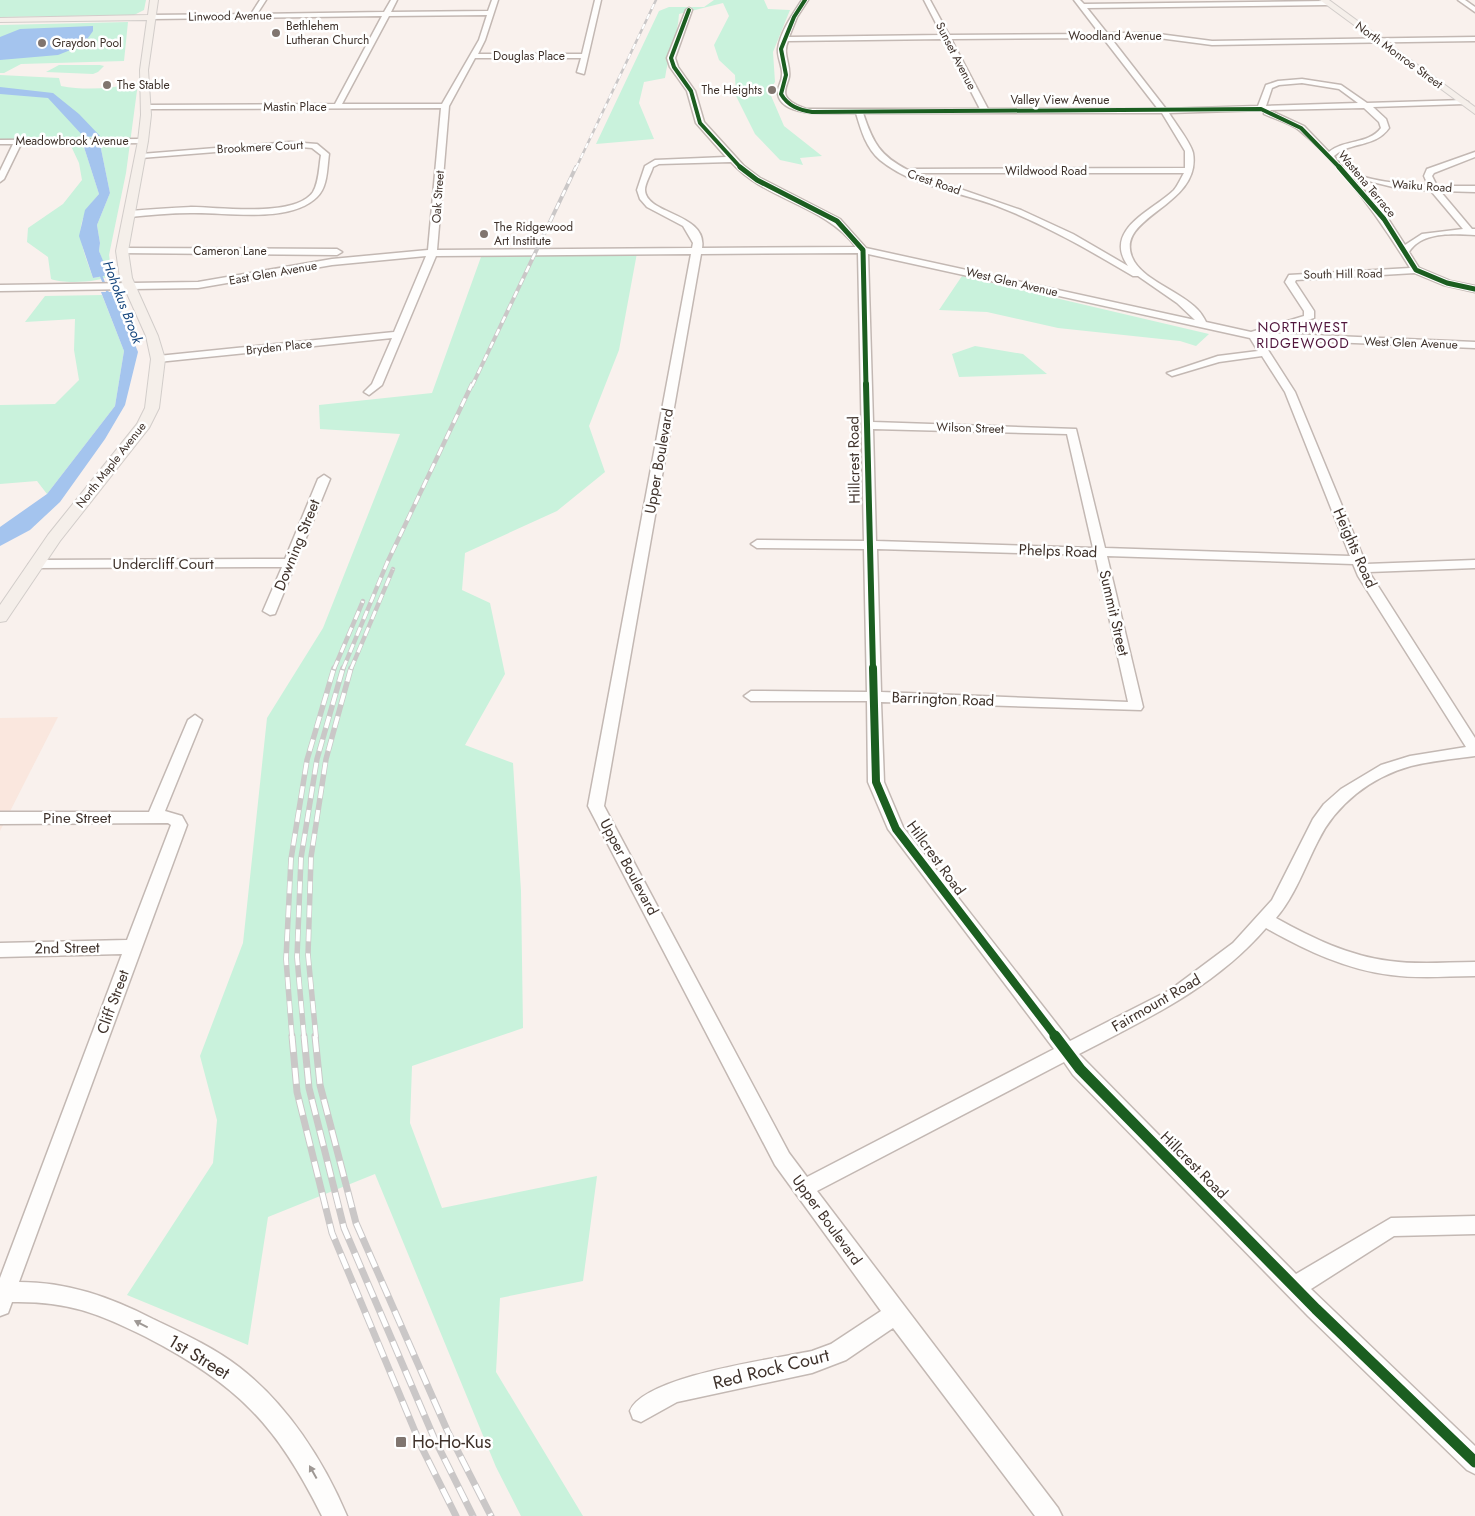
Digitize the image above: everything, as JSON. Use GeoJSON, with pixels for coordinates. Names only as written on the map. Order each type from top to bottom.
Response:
{"type":"FeatureCollection","features":[{"type":"Feature","properties":{"kind":"main road","name":"North Maple Avenue"},"geometry":{"type":"LineString","coordinates":[[0,618],[34,564],[144,425],[152,408],[158,359],[152,336],[130,286],[122,252],[143,141],[146,107],[144,70],[150,17],[154,0]]}},
{"type":"Feature","properties":{"kind":"main road","name":"North Monroe Street"},"geometry":{"type":"LineString","coordinates":[[1325,1],[1475,110]]}},
{"type":"Feature","properties":{"kind":"main road","name":"Linwood Avenue"},"geometry":{"type":"LineString","coordinates":[[0,20],[150,17]]}},
{"type":"Feature","properties":{"kind":"street"},"geometry":{"type":"LineString","coordinates":[[252,16],[263,0]]}},
{"type":"Feature","properties":{"kind":"street"},"geometry":{"type":"LineString","coordinates":[[337,107],[394,0]]}},
{"type":"Feature","properties":{"kind":"street","name":"Oak Street"},"geometry":{"type":"LineString","coordinates":[[368,392],[377,385],[400,334],[432,253],[436,228],[445,106],[482,40],[495,0]]}},
{"type":"Feature","properties":{"kind":"street"},"geometry":{"type":"LineString","coordinates":[[581,72],[598,0]]}},
{"type":"Feature","properties":{"kind":"street"},"geometry":{"type":"LineString","coordinates":[[805,0],[785,39],[781,52],[786,75],[781,91],[782,97],[794,108],[805,111],[859,112]]}},
{"type":"Feature","properties":{"kind":"street","name":"Sunset Avenue"},"geometry":{"type":"LineString","coordinates":[[927,0],[984,111]]}},
{"type":"Feature","properties":{"kind":"street"},"geometry":{"type":"LineString","coordinates":[[1461,0],[1475,10]]}},
{"type":"Feature","properties":{"kind":"street"},"geometry":{"type":"LineString","coordinates":[[1079,3],[1325,1]]}},
{"type":"Feature","properties":{"kind":"street"},"geometry":{"type":"LineString","coordinates":[[1079,3],[1164,111],[1189,151],[1189,170],[1185,181],[1172,198],[1139,220],[1128,234],[1125,248],[1127,256],[1139,273],[1186,304],[1195,312],[1202,323]]}},
{"type":"Feature","properties":{"kind":"street"},"geometry":{"type":"LineString","coordinates":[[692,8],[673,54],[672,62],[691,91],[700,123],[734,159],[764,185],[837,221],[851,234],[863,250]]}},
{"type":"Feature","properties":{"kind":"street","name":"Linwood Avenue"},"geometry":{"type":"LineString","coordinates":[[150,17],[491,13]]}},
{"type":"Feature","properties":{"kind":"street","name":"Woodland Avenue"},"geometry":{"type":"LineString","coordinates":[[785,39],[947,39],[1160,35],[1212,43],[1381,42],[1475,39]]}},
{"type":"Feature","properties":{"kind":"street","name":"Douglas Place"},"geometry":{"type":"LineString","coordinates":[[473,56],[585,56]]}},
{"type":"Feature","properties":{"kind":"street"},"geometry":{"type":"LineString","coordinates":[[1261,109],[1269,87],[1278,83],[1292,81],[1319,82],[1341,87],[1367,106],[1385,125],[1383,132],[1373,138],[1340,147],[1329,156]]}},
{"type":"Feature","properties":{"kind":"street","name":"Valley View Avenue"},"geometry":{"type":"LineString","coordinates":[[859,112],[1164,111],[1464,102]]}},
{"type":"Feature","properties":{"kind":"street","name":"Mastin Place"},"geometry":{"type":"LineString","coordinates":[[146,107],[445,106]]}},
{"type":"Feature","properties":{"kind":"street","name":"Wastena Terrace"},"geometry":{"type":"LineString","coordinates":[[1261,109],[1301,128],[1329,156],[1384,219],[1404,254],[1416,270],[1441,281],[1475,288]]}},
{"type":"Feature","properties":{"kind":"street","name":"Crest Road"},"geometry":{"type":"LineString","coordinates":[[859,112],[871,146],[881,157],[903,171],[1032,217],[1074,237],[1149,281]]}},
{"type":"Feature","properties":{"kind":"street"},"geometry":{"type":"LineString","coordinates":[[0,179],[19,141]]}},
{"type":"Feature","properties":{"kind":"street","name":"Meadowbrook Avenue"},"geometry":{"type":"LineString","coordinates":[[0,142],[143,141]]}},
{"type":"Feature","properties":{"kind":"street","name":"Brookmere Court"},"geometry":{"type":"LineString","coordinates":[[130,214],[190,210],[268,210],[300,204],[317,192],[325,154],[324,151],[314,146],[290,144],[141,156]]}},
{"type":"Feature","properties":{"kind":"street"},"geometry":{"type":"LineString","coordinates":[[1473,232],[1434,188],[1428,176],[1430,171],[1475,154]]}},
{"type":"Feature","properties":{"kind":"street","name":"Upper Boulevard"},"geometry":{"type":"LineString","coordinates":[[734,159],[670,160],[658,162],[649,166],[640,190],[649,204],[676,217],[691,227],[698,243],[596,806],[782,1159],[896,1314],[1050,1516]]}},
{"type":"Feature","properties":{"kind":"street","name":"Waiku Road"},"geometry":{"type":"LineString","coordinates":[[1341,169],[1380,182],[1434,188],[1475,189]]}},
{"type":"Feature","properties":{"kind":"street","name":"Wildwood Road"},"geometry":{"type":"LineString","coordinates":[[903,171],[1189,170]]}},
{"type":"Feature","properties":{"kind":"street"},"geometry":{"type":"LineString","coordinates":[[1404,254],[1408,246],[1421,238],[1442,233],[1473,232]]}},
{"type":"Feature","properties":{"kind":"street","name":"West Glen Avenue"},"geometry":{"type":"LineString","coordinates":[[546,252],[863,250],[1251,335],[1274,338],[1475,345]]}},
{"type":"Feature","properties":{"kind":"street","name":"Hillcrest Road"},"geometry":{"type":"LineString","coordinates":[[863,250],[876,782],[896,829],[1087,1076],[1295,1287],[1475,1462]]}},
{"type":"Feature","properties":{"kind":"street","name":"Cameron Lane"},"geometry":{"type":"LineString","coordinates":[[122,252],[337,252]]}},
{"type":"Feature","properties":{"kind":"street","name":"East Glen Avenue"},"geometry":{"type":"LineString","coordinates":[[0,288],[198,285],[356,259],[432,253],[546,252]]}},
{"type":"Feature","properties":{"kind":"street","name":"South Hill Road"},"geometry":{"type":"LineString","coordinates":[[1251,335],[1309,318],[1309,310],[1290,282],[1292,277],[1416,270]]}},
{"type":"Feature","properties":{"kind":"street","name":"Bryden Place"},"geometry":{"type":"LineString","coordinates":[[158,359],[400,334]]}},
{"type":"Feature","properties":{"kind":"street","name":"Heights Road"},"geometry":{"type":"LineString","coordinates":[[1251,335],[1290,392],[1360,564],[1475,750]]}},
{"type":"Feature","properties":{"kind":"street"},"geometry":{"type":"LineString","coordinates":[[1172,373],[1218,359],[1264,353]]}},
{"type":"Feature","properties":{"kind":"street","name":"Wilson Street"},"geometry":{"type":"LineString","coordinates":[[867,425],[1072,431]]}},
{"type":"Feature","properties":{"kind":"street","name":"Summit Street"},"geometry":{"type":"LineString","coordinates":[[1072,431],[1136,707]]}},
{"type":"Feature","properties":{"kind":"street","name":"Downing Street"},"geometry":{"type":"LineString","coordinates":[[270,612],[324,479]]}},
{"type":"Feature","properties":{"kind":"street","name":"Phelps Road"},"geometry":{"type":"LineString","coordinates":[[757,544],[870,545],[1100,552],[1360,564],[1475,564]]}},
{"type":"Feature","properties":{"kind":"street","name":"Undercliff Court"},"geometry":{"type":"LineString","coordinates":[[34,564],[291,563]]}},
{"type":"Feature","properties":{"kind":"street","name":"Barrington Road"},"geometry":{"type":"LineString","coordinates":[[751,696],[874,697],[1136,707]]}},
{"type":"Feature","properties":{"kind":"street"},"geometry":{"type":"LineString","coordinates":[[154,818],[194,720]]}},
{"type":"Feature","properties":{"kind":"street","name":"Fairmount Road"},"geometry":{"type":"LineString","coordinates":[[804,1188],[1176,995],[1239,948],[1278,904],[1319,824],[1346,793],[1372,776],[1410,761],[1475,750]]}},
{"type":"Feature","properties":{"kind":"street","name":"Cliff Street"},"geometry":{"type":"LineString","coordinates":[[2,1297],[179,824],[172,817],[154,818]]}},
{"type":"Feature","properties":{"kind":"street","name":"Pine Street"},"geometry":{"type":"LineString","coordinates":[[0,818],[154,818]]}},
{"type":"Feature","properties":{"kind":"street"},"geometry":{"type":"LineString","coordinates":[[1264,919],[1301,940],[1356,961],[1410,970],[1475,969]]}},
{"type":"Feature","properties":{"kind":"street","name":"2nd Street"},"geometry":{"type":"LineString","coordinates":[[0,950],[134,947]]}},
{"type":"Feature","properties":{"kind":"street"},"geometry":{"type":"LineString","coordinates":[[1295,1287],[1391,1227],[1475,1225]]}},
{"type":"Feature","properties":{"kind":"street","name":"1st Street"},"geometry":{"type":"LineString","coordinates":[[2,1297],[49,1294],[89,1301],[126,1317],[219,1365],[254,1395],[285,1430],[313,1471],[335,1516]]}},
{"type":"Feature","properties":{"kind":"street","name":"Red Rock Court"},"geometry":{"type":"LineString","coordinates":[[641,1411],[674,1391],[812,1362],[838,1352],[896,1314]]}},
{"type":"Feature","properties":{"kind":"shaded area"},"geometry":{"type":"Polygon","coordinates":[[[58,717],[0,831],[0,718],[58,717]]]}},
{"type":"Feature","properties":{"kind":"green space"},"geometry":{"type":"Polygon","coordinates":[[[0,0],[146,0],[144,10],[134,15],[0,17],[0,0]]]}},
{"type":"Feature","properties":{"kind":"green space"},"geometry":{"type":"Polygon","coordinates":[[[714,0],[764,0],[768,9],[790,10],[773,52],[775,82],[769,91],[784,126],[822,156],[800,158],[803,165],[780,160],[755,134],[736,96],[735,75],[719,60],[714,45],[729,16],[723,3],[679,14],[665,78],[644,82],[639,103],[654,139],[596,144],[659,11],[669,7],[704,7],[714,0]]]}},
{"type":"Feature","properties":{"kind":"green space","name":"Graydon Pool"},"geometry":{"type":"Polygon","coordinates":[[[128,22],[124,61],[21,64],[4,73],[0,73],[0,25],[128,22]]]}},
{"type":"Feature","properties":{"kind":"green space"},"geometry":{"type":"Polygon","coordinates":[[[59,65],[104,66],[93,74],[46,72],[59,65]]]}},
{"type":"Feature","properties":{"kind":"green space"},"geometry":{"type":"Polygon","coordinates":[[[0,75],[59,78],[61,86],[90,89],[138,83],[126,173],[109,255],[112,274],[100,279],[82,282],[64,282],[51,279],[48,257],[27,242],[28,228],[63,204],[82,180],[79,163],[71,146],[0,145],[0,75]],[[83,144],[99,194],[84,215],[81,224],[82,243],[93,278],[108,275],[99,251],[100,243],[97,225],[110,193],[100,144],[83,144]]]}},
{"type":"Feature","properties":{"kind":"green space"},"geometry":{"type":"Polygon","coordinates":[[[637,253],[619,350],[589,426],[605,472],[557,511],[465,553],[462,590],[490,603],[505,674],[465,745],[513,763],[521,891],[523,1028],[412,1066],[410,1123],[442,1208],[597,1176],[583,1281],[500,1298],[496,1372],[583,1516],[521,1516],[496,1467],[375,1174],[268,1217],[248,1345],[127,1295],[213,1163],[217,1120],[200,1056],[243,943],[267,718],[323,628],[400,434],[320,429],[319,405],[432,393],[481,257],[637,253]]]}},
{"type":"Feature","properties":{"kind":"green space"},"geometry":{"type":"Polygon","coordinates":[[[962,276],[1209,334],[1196,346],[1180,341],[1058,328],[987,312],[939,310],[962,276]]]}},
{"type":"Feature","properties":{"kind":"green space"},"geometry":{"type":"Polygon","coordinates":[[[102,295],[124,351],[115,406],[47,494],[37,481],[0,484],[0,405],[55,404],[79,380],[74,350],[75,319],[25,322],[45,296],[102,295]]]}},
{"type":"Feature","properties":{"kind":"green space"},"geometry":{"type":"Polygon","coordinates":[[[975,346],[1023,354],[1047,374],[959,377],[952,354],[975,346]]]}},
{"type":"Feature","properties":{"kind":"water","name":"Graydon Pool"},"geometry":{"type":"Polygon","coordinates":[[[93,26],[93,31],[83,45],[58,55],[0,60],[0,37],[20,29],[93,26]]]}},
{"type":"Feature","properties":{"kind":"water"},"geometry":{"type":"Polygon","coordinates":[[[0,87],[53,93],[79,114],[100,136],[84,137],[48,98],[0,94],[0,87]]]}},
{"type":"Feature","properties":{"kind":"water","name":"Hohokus Brook"},"geometry":{"type":"Polygon","coordinates":[[[83,144],[100,144],[110,193],[97,225],[100,243],[99,251],[109,275],[93,278],[79,236],[85,210],[99,194],[83,144]]]}},
{"type":"Feature","properties":{"kind":"water"},"geometry":{"type":"Polygon","coordinates":[[[101,292],[114,292],[138,352],[125,405],[105,439],[60,502],[30,530],[0,546],[0,527],[47,494],[115,406],[124,351],[101,292]]]}},
{"type":"Feature","properties":{"kind":"waterway","name":"Hohokus Brook"},"geometry":{"type":"LineString","coordinates":[[100,273],[109,296]]}},
{"type":"Feature","properties":{"kind":"railway"},"geometry":{"type":"LineString","coordinates":[[576,168],[656,0]]}},
{"type":"Feature","properties":{"kind":"railway"},"geometry":{"type":"LineString","coordinates":[[472,386],[576,167]]}},
{"type":"Feature","properties":{"kind":"railway"},"geometry":{"type":"LineString","coordinates":[[343,669],[387,563],[472,384]]}},
{"type":"Feature","properties":{"kind":"railway"},"geometry":{"type":"LineString","coordinates":[[351,669],[393,569]]}},
{"type":"Feature","properties":{"kind":"railway"},"geometry":{"type":"LineString","coordinates":[[334,669],[363,601]]}},
{"type":"Feature","properties":{"kind":"railway"},"geometry":{"type":"LineString","coordinates":[[292,1037],[286,959],[291,859],[307,760],[334,668]]}},
{"type":"Feature","properties":{"kind":"railway"},"geometry":{"type":"LineString","coordinates":[[304,1037],[297,957],[301,858],[317,759],[343,668]]}},
{"type":"Feature","properties":{"kind":"railway"},"geometry":{"type":"LineString","coordinates":[[316,1037],[308,955],[311,857],[326,759],[351,668]]}},
{"type":"Feature","properties":{"kind":"railway"},"geometry":{"type":"LineString","coordinates":[[292,1036],[297,1092],[332,1233],[422,1448],[456,1516]]}},
{"type":"Feature","properties":{"kind":"railway"},"geometry":{"type":"LineString","coordinates":[[304,1036],[309,1088],[344,1228],[435,1440],[473,1516]]}},
{"type":"Feature","properties":{"kind":"railway"},"geometry":{"type":"LineString","coordinates":[[315,1036],[320,1085],[356,1223],[447,1430],[491,1516]]}},
{"type":"Feature","properties":{"kind":"cycle path"},"geometry":{"type":"LineString","coordinates":[[805,0],[794,17],[781,49],[786,75],[781,94],[786,102],[798,109],[812,112],[1261,109],[1301,128],[1334,161],[1384,219],[1416,270],[1447,283],[1475,289]]}},
{"type":"Feature","properties":{"kind":"cycle path"},"geometry":{"type":"LineString","coordinates":[[689,10],[671,58],[674,67],[691,91],[700,123],[741,168],[757,180],[837,221],[851,234],[863,250],[876,782],[896,829],[1080,1069],[1316,1309],[1475,1462]]}},
{"type":"Feature","properties":{"kind":"place","name":"Bethlehem Lutheran Church"},"geometry":{"type":"Point","coordinates":[276,33]}},
{"type":"Feature","properties":{"kind":"place","name":"Graydon Pool"},"geometry":{"type":"Point","coordinates":[42,43]}},
{"type":"Feature","properties":{"kind":"place","name":"The Stable"},"geometry":{"type":"Point","coordinates":[107,85]}},
{"type":"Feature","properties":{"kind":"place","name":"The Heights"},"geometry":{"type":"Point","coordinates":[772,90]}},
{"type":"Feature","properties":{"kind":"place","name":"The Ridgewood Art Institute"},"geometry":{"type":"Point","coordinates":[484,234]}},
{"type":"Feature","properties":{"kind":"place","name":"Ho-Ho-Kus"},"geometry":{"type":"Point","coordinates":[401,1442]}},
{"type":"Feature","properties":{"kind":"district","name":"NORTHWEST RIDGEWOOD"},"geometry":{"type":"Point","coordinates":[1303,336]}}]}
